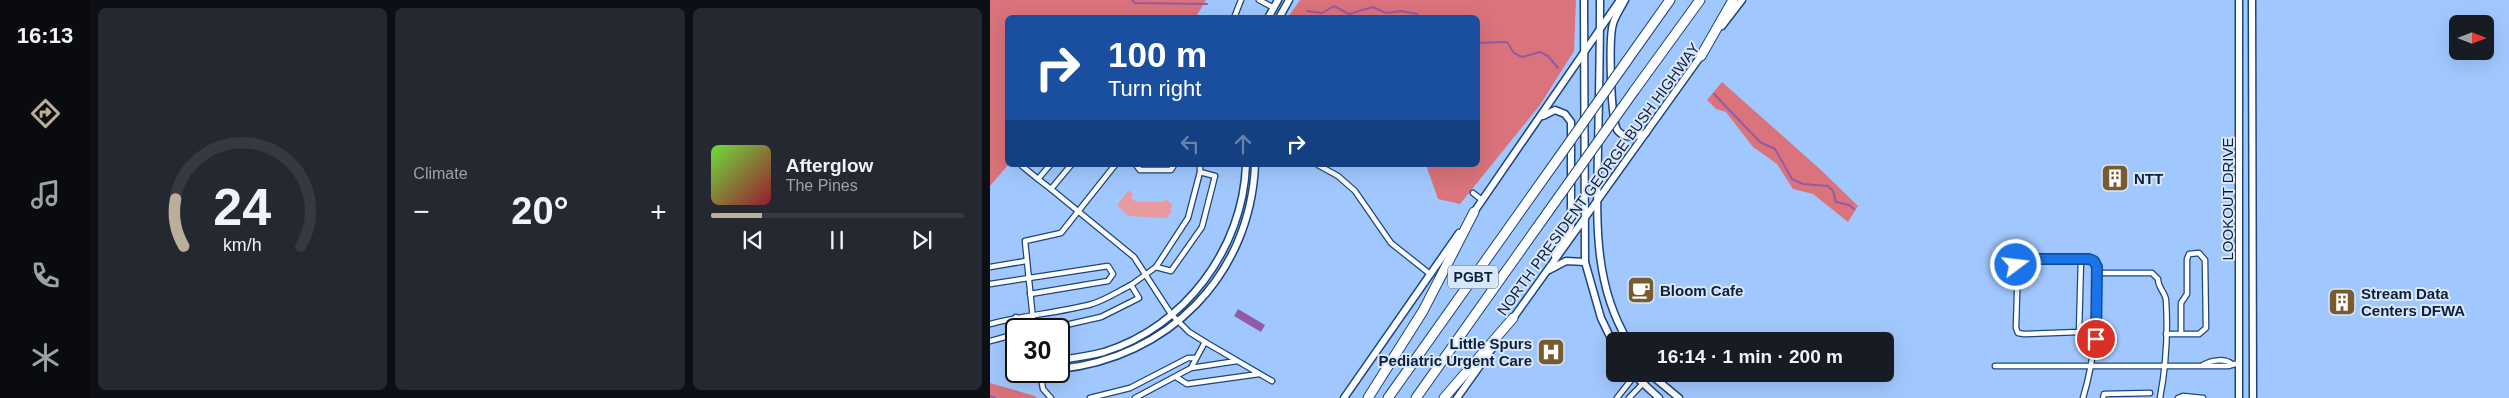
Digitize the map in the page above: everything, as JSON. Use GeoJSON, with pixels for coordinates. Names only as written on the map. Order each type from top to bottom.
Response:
{"type":"FeatureCollection","features":[{"type":"Feature","properties":{"kind":"highway","name":"PGBT"},"geometry":{"type":"LineString","coordinates":[[1388,398],[1670,0]]}},
{"type":"Feature","properties":{"kind":"highway","name":"PGBT"},"geometry":{"type":"LineString","coordinates":[[1416,398],[1700,0]]}},
{"type":"Feature","properties":{"kind":"highway"},"geometry":{"type":"LineString","coordinates":[[1701,56],[1733,0]]}},
{"type":"Feature","properties":{"kind":"highway"},"geometry":{"type":"LineString","coordinates":[[1368,398],[1423,311],[1474,212]]}},
{"type":"Feature","properties":{"kind":"highway"},"geometry":{"type":"LineString","coordinates":[[1444,398],[1513,318]]}},
{"type":"Feature","properties":{"kind":"main road"},"geometry":{"type":"LineString","coordinates":[[1270,15],[1278,0]]}},
{"type":"Feature","properties":{"kind":"main road"},"geometry":{"type":"LineString","coordinates":[[1281,15],[1289,0]]}},
{"type":"Feature","properties":{"kind":"main road"},"geometry":{"type":"LineString","coordinates":[[1584,0],[1584,222],[1586,262],[1601,318],[1608,332]]}},
{"type":"Feature","properties":{"kind":"main road"},"geometry":{"type":"LineString","coordinates":[[1600,0],[1598,239],[1602,274],[1614,314],[1623,332]]}},
{"type":"Feature","properties":{"kind":"main road"},"geometry":{"type":"LineString","coordinates":[[1344,398],[1600,32],[1620,0]]}},
{"type":"Feature","properties":{"kind":"main road"},"geometry":{"type":"LineString","coordinates":[[1625,0],[1612,26],[1612,111],[1616,129],[1622,134],[1628,137],[1646,132]]}},
{"type":"Feature","properties":{"kind":"main road","name":"NORTH PRESIDENT GEORGE BUSH HIGHWAY"},"geometry":{"type":"LineString","coordinates":[[1457,398],[1742,0]]}},
{"type":"Feature","properties":{"kind":"main road","name":"LOOKOUT DRIVE"},"geometry":{"type":"LineString","coordinates":[[2239,0],[2239,241],[2236,364],[2239,398]]}},
{"type":"Feature","properties":{"kind":"main road","name":"LOOKOUT DRIVE"},"geometry":{"type":"LineString","coordinates":[[2252,0],[2253,398]]}},
{"type":"Feature","properties":{"kind":"main road"},"geometry":{"type":"LineString","coordinates":[[1538,120],[1555,110],[1565,114],[1571,122],[1570,226],[1546,272]]}},
{"type":"Feature","properties":{"kind":"main road"},"geometry":{"type":"LineString","coordinates":[[1070,358],[1104,352],[1156,327],[1207,278],[1231,236],[1243,194],[1246,167]]}},
{"type":"Feature","properties":{"kind":"main road"},"geometry":{"type":"LineString","coordinates":[[1070,368],[1117,357],[1150,341],[1178,321],[1200,301],[1220,276],[1234,251],[1245,225],[1255,167]]}},
{"type":"Feature","properties":{"kind":"main road"},"geometry":{"type":"LineString","coordinates":[[2239,241],[2252,241]]}},
{"type":"Feature","properties":{"kind":"main road"},"geometry":{"type":"LineString","coordinates":[[1546,272],[1566,261],[1586,262]]}},
{"type":"Feature","properties":{"kind":"main road"},"geometry":{"type":"LineString","coordinates":[[2236,364],[2252,363]]}},
{"type":"Feature","properties":{"kind":"main road"},"geometry":{"type":"LineString","coordinates":[[1642,382],[1659,398]]}},
{"type":"Feature","properties":{"kind":"main road"},"geometry":{"type":"LineString","coordinates":[[1660,382],[1679,398]]}},
{"type":"Feature","properties":{"kind":"street"},"geometry":{"type":"LineString","coordinates":[[1235,15],[1241,0]]}},
{"type":"Feature","properties":{"kind":"street"},"geometry":{"type":"LineString","coordinates":[[1258,0],[1274,8]]}},
{"type":"Feature","properties":{"kind":"street"},"geometry":{"type":"LineString","coordinates":[[1023,167],[1134,257],[1171,314],[1189,332],[1272,381]]}},
{"type":"Feature","properties":{"kind":"street"},"geometry":{"type":"LineString","coordinates":[[1038,179],[1048,167]]}},
{"type":"Feature","properties":{"kind":"street"},"geometry":{"type":"LineString","coordinates":[[1051,190],[1069,167]]}},
{"type":"Feature","properties":{"kind":"street"},"geometry":{"type":"LineString","coordinates":[[1033,318],[1025,241],[1061,233],[1113,167]]}},
{"type":"Feature","properties":{"kind":"street"},"geometry":{"type":"LineString","coordinates":[[1138,167],[1140,170],[1171,170],[1173,167]]}},
{"type":"Feature","properties":{"kind":"street"},"geometry":{"type":"LineString","coordinates":[[990,324],[1016,317],[1094,303],[1131,285],[1146,275],[1156,267],[1188,218],[1200,167]]}},
{"type":"Feature","properties":{"kind":"street"},"geometry":{"type":"LineString","coordinates":[[1322,167],[1338,176],[1355,190],[1390,243],[1430,274]]}},
{"type":"Feature","properties":{"kind":"street"},"geometry":{"type":"LineString","coordinates":[[1156,267],[1171,272],[1202,227],[1215,176],[1200,172]]}},
{"type":"Feature","properties":{"kind":"street"},"geometry":{"type":"LineString","coordinates":[[1473,193],[1482,200]]}},
{"type":"Feature","properties":{"kind":"street"},"geometry":{"type":"LineString","coordinates":[[2166,334],[2181,334],[2200,334],[2206,328],[2205,260],[2200,253],[2189,254],[2187,258],[2187,294],[2181,303],[2181,334]]}},
{"type":"Feature","properties":{"kind":"street"},"geometry":{"type":"LineString","coordinates":[[2081,259],[2079,332],[2018,333],[2016,328],[2018,260],[2081,259],[2094,261],[2097,274],[2096,339],[2092,366],[2083,398]]}},
{"type":"Feature","properties":{"kind":"street"},"geometry":{"type":"LineString","coordinates":[[990,267],[1026,261]]}},
{"type":"Feature","properties":{"kind":"street"},"geometry":{"type":"LineString","coordinates":[[990,284],[1108,266],[1113,274],[1108,281],[1030,294]]}},
{"type":"Feature","properties":{"kind":"street"},"geometry":{"type":"LineString","coordinates":[[2097,274],[2156,275],[2158,286],[2166,299],[2166,365],[2160,398]]}},
{"type":"Feature","properties":{"kind":"street"},"geometry":{"type":"LineString","coordinates":[[1070,324],[1096,319],[1139,298],[1131,285]]}},
{"type":"Feature","properties":{"kind":"street"},"geometry":{"type":"LineString","coordinates":[[990,341],[1005,337]]}},
{"type":"Feature","properties":{"kind":"street"},"geometry":{"type":"LineString","coordinates":[[1191,368],[1205,342]]}},
{"type":"Feature","properties":{"kind":"street"},"geometry":{"type":"LineString","coordinates":[[1090,398],[1130,388],[1188,358],[1195,358]]}},
{"type":"Feature","properties":{"kind":"street"},"geometry":{"type":"LineString","coordinates":[[1130,388],[1135,398],[1191,368],[1238,361]]}},
{"type":"Feature","properties":{"kind":"street"},"geometry":{"type":"LineString","coordinates":[[1995,366],[2228,366],[2236,364]]}},
{"type":"Feature","properties":{"kind":"street"},"geometry":{"type":"LineString","coordinates":[[1176,377],[1187,384],[1259,374]]}},
{"type":"Feature","properties":{"kind":"street"},"geometry":{"type":"LineString","coordinates":[[1617,398],[1629,382]]}},
{"type":"Feature","properties":{"kind":"street"},"geometry":{"type":"LineString","coordinates":[[1629,398],[1642,382]]}},
{"type":"Feature","properties":{"kind":"street"},"geometry":{"type":"LineString","coordinates":[[1042,383],[1043,389],[1051,398]]}},
{"type":"Feature","properties":{"kind":"street"},"geometry":{"type":"LineString","coordinates":[[2103,398],[2104,394],[2129,396],[2150,393]]}},
{"type":"Feature","properties":{"kind":"street"},"geometry":{"type":"LineString","coordinates":[[2178,398],[2182,396],[2203,398]]}},
{"type":"Feature","properties":{"kind":"shaded area"},"geometry":{"type":"Polygon","coordinates":[[[990,0],[1206,0],[1197,15],[1005,15],[1006,167],[990,186],[990,0]]]}},
{"type":"Feature","properties":{"kind":"shaded area"},"geometry":{"type":"Polygon","coordinates":[[[1300,0],[1576,0],[1574,51],[1540,105],[1460,204],[1438,199],[1427,167],[1480,167],[1480,15],[1289,15],[1300,0]]]}},
{"type":"Feature","properties":{"kind":"shaded area"},"geometry":{"type":"Polygon","coordinates":[[[1722,82],[1822,171],[1858,206],[1848,222],[1813,194],[1793,189],[1777,164],[1753,147],[1726,112],[1716,109],[1707,100],[1722,82]]]}},
{"type":"Feature","properties":{"kind":"shaded area"},"geometry":{"type":"Polygon","coordinates":[[[1129,190],[1133,194],[1131,197],[1136,202],[1163,202],[1166,199],[1173,206],[1170,209],[1172,212],[1166,218],[1128,216],[1117,205],[1129,190]]]}},
{"type":"Feature","properties":{"kind":"shaded area"},"geometry":{"type":"Polygon","coordinates":[[[1238,309],[1265,325],[1261,332],[1234,316],[1238,309]]]}},
{"type":"Feature","properties":{"kind":"shaded area"},"geometry":{"type":"Polygon","coordinates":[[[990,383],[1035,396],[1037,398],[990,398],[990,383]]]}},
{"type":"Feature","properties":{"kind":"waterway"},"geometry":{"type":"LineString","coordinates":[[1132,0],[1135,3],[1207,4]]}},
{"type":"Feature","properties":{"kind":"waterway"},"geometry":{"type":"LineString","coordinates":[[1307,11],[1322,13],[1334,6],[1349,14],[1373,7],[1386,13],[1401,11],[1418,15]]}},
{"type":"Feature","properties":{"kind":"waterway"},"geometry":{"type":"LineString","coordinates":[[1480,43],[1507,42],[1514,53],[1522,57],[1540,52],[1548,56],[1558,68]]}},
{"type":"Feature","properties":{"kind":"waterway"},"geometry":{"type":"LineString","coordinates":[[1714,94],[1760,142],[1775,149],[1792,179],[1803,184],[1828,186],[1833,191],[1836,202],[1849,205],[1854,209]]}},
{"type":"Feature","properties":{"kind":"waterway"},"geometry":{"type":"LineString","coordinates":[[990,396],[995,398]]}},
{"type":"Feature","properties":{"kind":"place","name":"NTT"},"geometry":{"type":"Point","coordinates":[2115,178]}},
{"type":"Feature","properties":{"kind":"place","name":"Bloom Cafe"},"geometry":{"type":"Point","coordinates":[1641,290]}},
{"type":"Feature","properties":{"kind":"place","name":"Stream Data Centers DFWA"},"geometry":{"type":"Point","coordinates":[2342,302]}},
{"type":"Feature","properties":{"kind":"place","name":"Little Spurs Pediatric Urgent Care"},"geometry":{"type":"Point","coordinates":[1551,352]}},
{"type":"Feature","properties":{"kind":"route"},"geometry":{"type":"LineString","coordinates":[[2016,265],[2018,260],[2022,259],[2089,259],[2094,261],[2097,267],[2096,339]]}}]}
